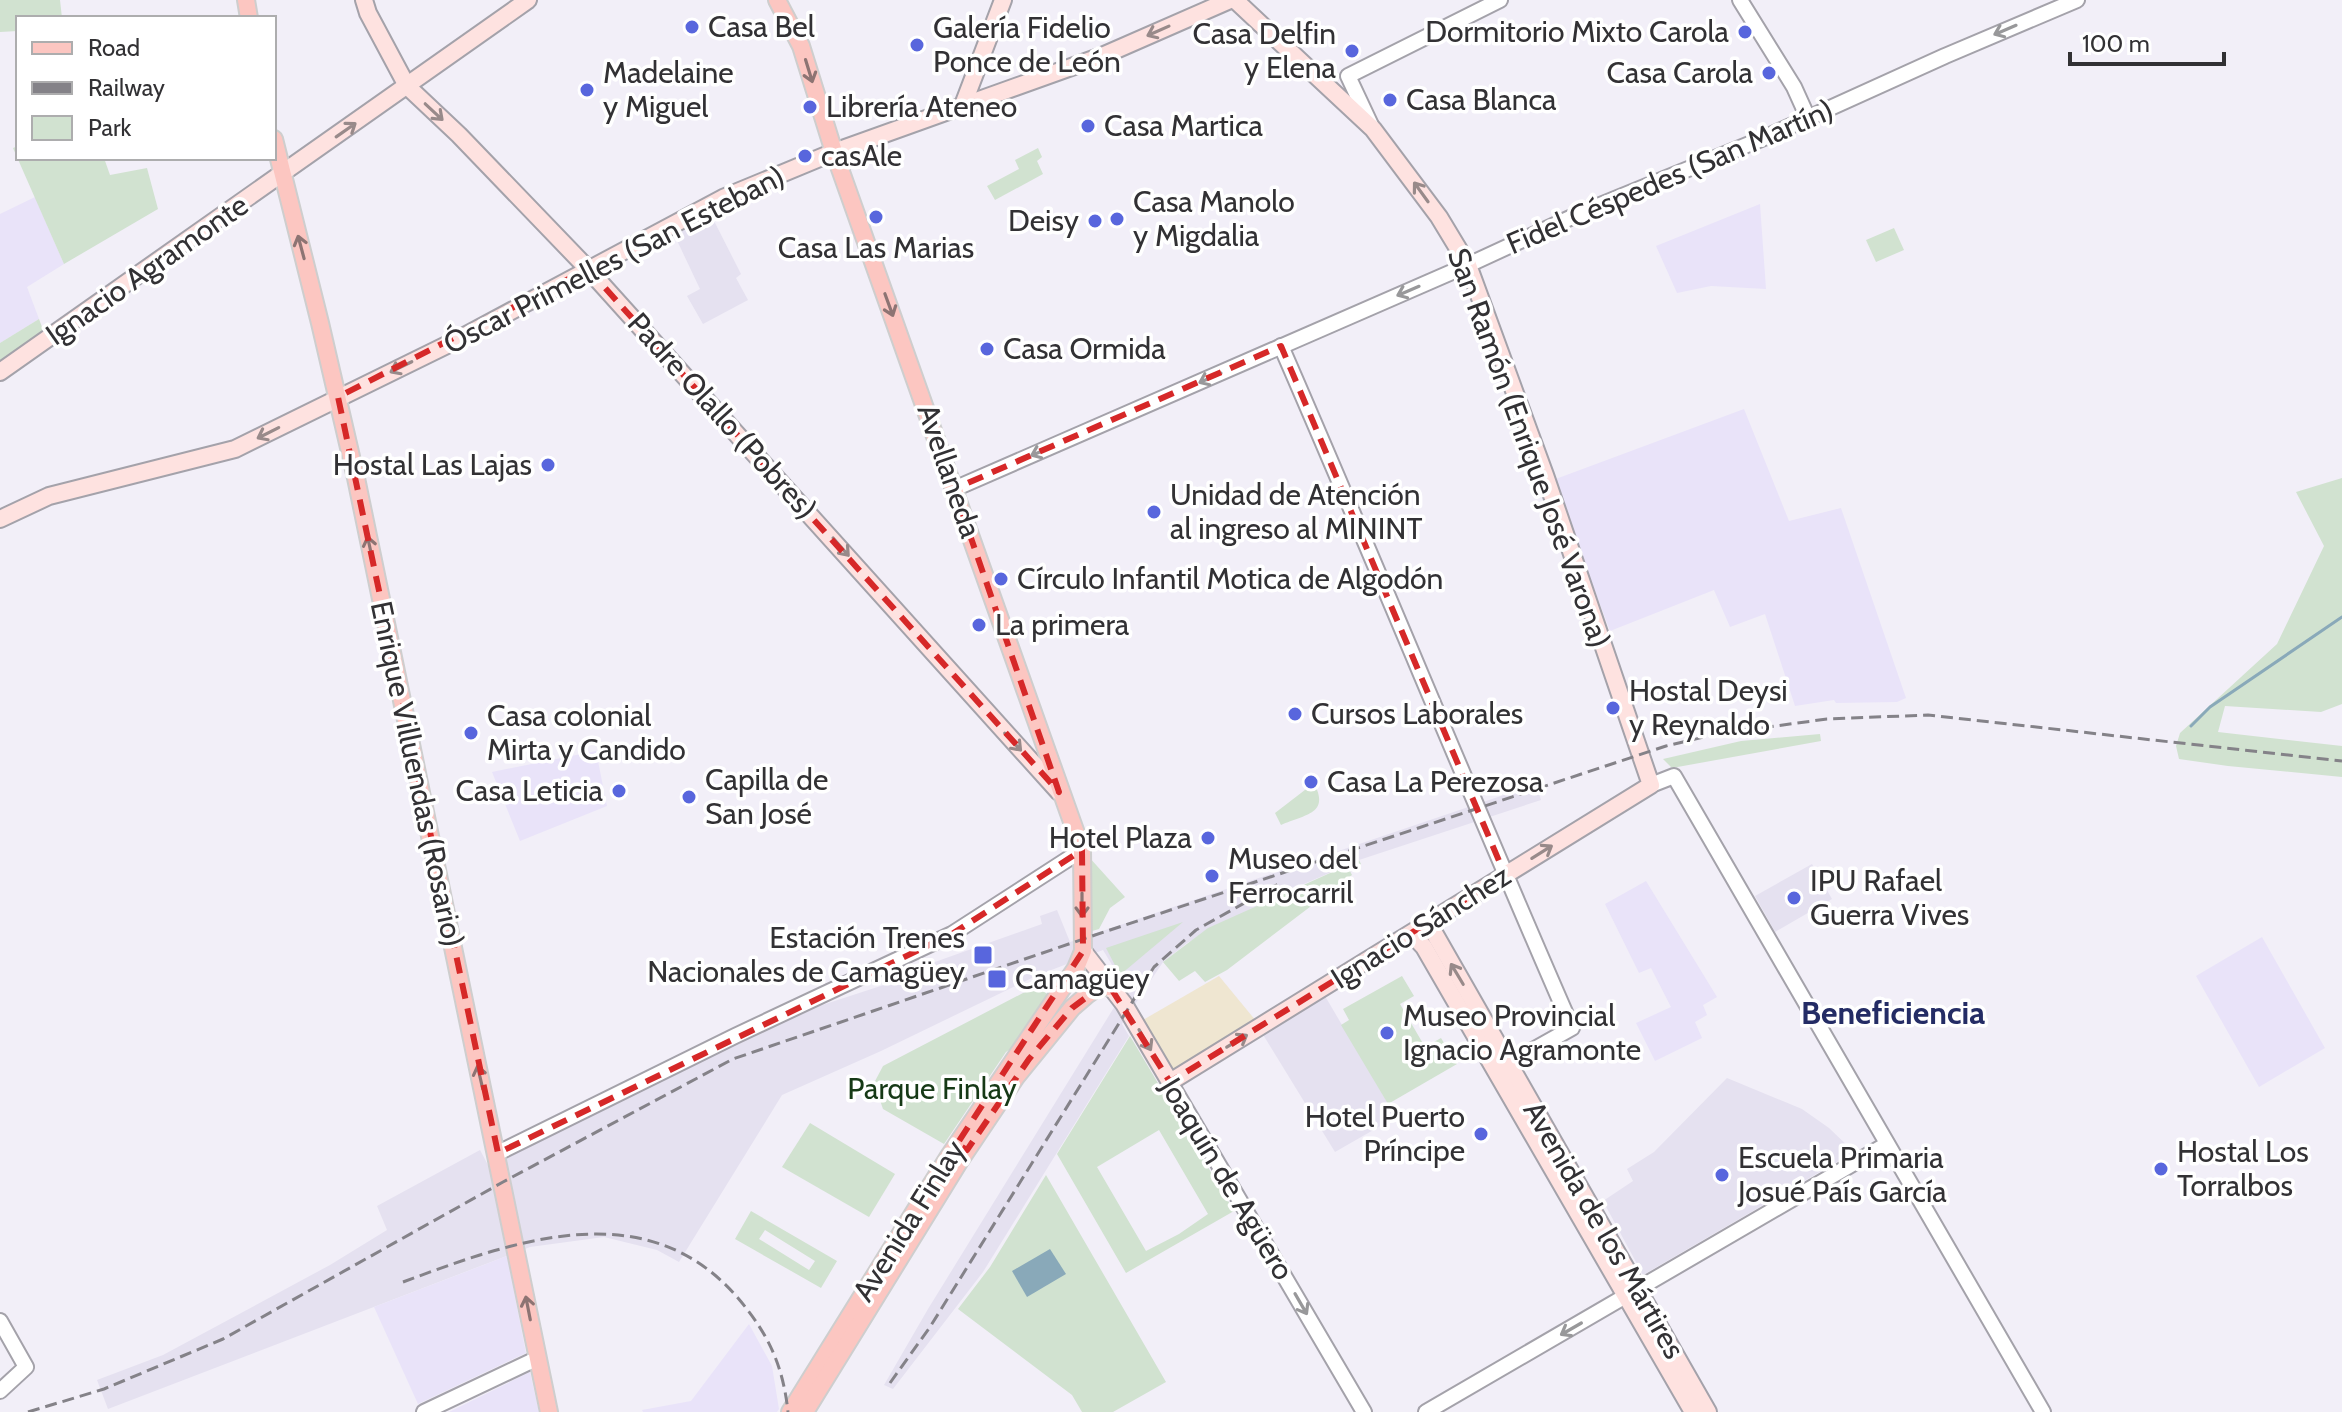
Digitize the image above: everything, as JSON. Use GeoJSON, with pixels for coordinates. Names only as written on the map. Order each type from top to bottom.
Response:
{"type":"FeatureCollection","features":[{"type":"Feature","properties":{"kind":"main road","name":"Padre Olallo (Pobres)"},"geometry":{"type":"LineString","coordinates":[[364,0],[407,86],[459,135],[588,269],[1059,792]]}},
{"type":"Feature","properties":{"kind":"main road","name":"Ignacio Agramonte"},"geometry":{"type":"LineString","coordinates":[[0,372],[528,0]]}},
{"type":"Feature","properties":{"kind":"main road","name":"Avellaneda"},"geometry":{"type":"LineString","coordinates":[[777,0],[801,46],[834,152],[1082,850],[1083,951]]}},
{"type":"Feature","properties":{"kind":"main road"},"geometry":{"type":"LineString","coordinates":[[963,105],[1003,0]]}},
{"type":"Feature","properties":{"kind":"main road","name":"Óscar Primelles (San Esteban)"},"geometry":{"type":"LineString","coordinates":[[0,519],[49,496],[235,449],[457,340],[723,198],[834,152],[1102,56],[1233,0]]}},
{"type":"Feature","properties":{"kind":"main road","name":"San Ramón (Enrique José Varona)"},"geometry":{"type":"LineString","coordinates":[[1233,0],[1373,129],[1439,217],[1468,265],[1545,475],[1651,785]]}},
{"type":"Feature","properties":{"kind":"main road","name":"Enrique Villuendas (Rosario)"},"geometry":{"type":"LineString","coordinates":[[276,148],[338,397],[397,672],[407,736],[498,1153],[549,1412]]}},
{"type":"Feature","properties":{"kind":"main road","name":"Ignacio Sánchez"},"geometry":{"type":"LineString","coordinates":[[1170,1082],[1651,785]]}},
{"type":"Feature","properties":{"kind":"main road","name":"Avenida de los Mártires"},"geometry":{"type":"LineString","coordinates":[[1429,924],[1430,944],[1633,1294],[1708,1412]]}},
{"type":"Feature","properties":{"kind":"main road","name":"Avenida de los Mártires"},"geometry":{"type":"LineString","coordinates":[[1412,934],[1430,944]]}},
{"type":"Feature","properties":{"kind":"main road","name":"Joaquín de Agüero"},"geometry":{"type":"LineString","coordinates":[[1083,951],[1111,987],[1170,1082]]}},
{"type":"Feature","properties":{"kind":"main road","name":"Avenida Finlay"},"geometry":{"type":"LineString","coordinates":[[790,1412],[875,1286],[1057,1000],[1083,951]]}},
{"type":"Feature","properties":{"kind":"main road","name":"Avenida Finlay"},"geometry":{"type":"LineString","coordinates":[[962,1147],[1072,1008],[1098,987],[1111,987]]}},
{"type":"Feature","properties":{"kind":"main road","name":"Avenida Finlay"},"geometry":{"type":"LineString","coordinates":[[805,1412],[875,1286]]}},
{"type":"Feature","properties":{"kind":"main road","name":"Avenida de los Mártires"},"geometry":{"type":"LineString","coordinates":[[1633,1294],[1693,1412]]}},
{"type":"Feature","properties":{"kind":"street"},"geometry":{"type":"LineString","coordinates":[[1373,129],[1348,76],[1500,0]]}},
{"type":"Feature","properties":{"kind":"street"},"geometry":{"type":"LineString","coordinates":[[1740,0],[1794,87],[1808,118]]}},
{"type":"Feature","properties":{"kind":"street","name":"Fidel Céspedes (San Martín)"},"geometry":{"type":"LineString","coordinates":[[954,489],[1583,212],[2077,0]]}},
{"type":"Feature","properties":{"kind":"street"},"geometry":{"type":"LineString","coordinates":[[1281,346],[1572,1028],[1503,1067]]}},
{"type":"Feature","properties":{"kind":"street","name":"Ignacio Sánchez"},"geometry":{"type":"LineString","coordinates":[[1651,785],[1674,776],[1887,1144]]}},
{"type":"Feature","properties":{"kind":"street"},"geometry":{"type":"LineString","coordinates":[[498,1153],[952,934],[1082,850]]}},
{"type":"Feature","properties":{"kind":"street","name":"Joaquín de Agüero"},"geometry":{"type":"LineString","coordinates":[[1170,1082],[1364,1412]]}},
{"type":"Feature","properties":{"kind":"street"},"geometry":{"type":"LineString","coordinates":[[1426,1412],[1887,1144],[2043,1412]]}},
{"type":"Feature","properties":{"kind":"street"},"geometry":{"type":"LineString","coordinates":[[0,1321],[26,1367],[0,1391]]}},
{"type":"Feature","properties":{"kind":"street"},"geometry":{"type":"LineString","coordinates":[[424,1412],[538,1358]]}},
{"type":"Feature","properties":{"kind":"highlighted area"},"geometry":{"type":"Polygon","coordinates":[[[588,269],[1059,792],[954,489],[1281,346],[1505,875],[1170,1082],[1107,982],[1072,1008],[1029,1059],[967,1150],[957,1144],[1083,951],[1082,850],[952,934],[498,1153],[338,397],[588,269]]]}},
{"type":"Feature","properties":{"kind":"shaded area"},"geometry":{"type":"Polygon","coordinates":[[[35,197],[64,264],[27,287],[39,319],[0,343],[0,214],[35,197]]]}},
{"type":"Feature","properties":{"kind":"shaded area"},"geometry":{"type":"Polygon","coordinates":[[[1760,204],[1766,289],[1711,286],[1677,293],[1656,246],[1760,204]]]}},
{"type":"Feature","properties":{"kind":"shaded area"},"geometry":{"type":"Polygon","coordinates":[[[710,213],[741,274],[736,278],[748,300],[703,324],[687,296],[700,289],[673,232],[710,213]]]}},
{"type":"Feature","properties":{"kind":"shaded area"},"geometry":{"type":"Polygon","coordinates":[[[1744,409],[1789,521],[1841,508],[1906,698],[1897,702],[1836,703],[1834,700],[1795,706],[1765,614],[1730,627],[1714,590],[1610,631],[1553,480],[1744,409]]]}},
{"type":"Feature","properties":{"kind":"shaded area"},"geometry":{"type":"Polygon","coordinates":[[[596,751],[607,806],[520,841],[492,772],[596,751]]]}},
{"type":"Feature","properties":{"kind":"shaded area"},"geometry":{"type":"Polygon","coordinates":[[[1536,784],[1541,800],[1359,860],[1274,897],[1187,943],[1163,962],[1122,1024],[1129,1036],[983,1272],[893,1389],[884,1385],[928,1309],[1126,988],[1103,950],[1036,976],[782,1095],[679,1262],[657,1250],[604,1237],[530,1247],[108,1409],[97,1380],[163,1355],[330,1265],[387,1230],[377,1206],[480,1150],[488,1165],[631,1093],[810,1009],[896,981],[901,974],[1042,924],[1040,916],[1057,910],[1070,942],[1536,784]]]}},
{"type":"Feature","properties":{"kind":"shaded area","name":"IPU Rafael Guerra Vives"},"geometry":{"type":"Polygon","coordinates":[[[1812,864],[1832,899],[1775,932],[1755,896],[1812,864]]]}},
{"type":"Feature","properties":{"kind":"shaded area"},"geometry":{"type":"Polygon","coordinates":[[[1646,881],[1717,997],[1703,1005],[1707,1015],[1695,1022],[1702,1038],[1655,1061],[1636,1023],[1671,1007],[1651,968],[1639,973],[1605,904],[1646,881]]]}},
{"type":"Feature","properties":{"kind":"shaded area"},"geometry":{"type":"Polygon","coordinates":[[[2262,937],[2325,1048],[2259,1087],[2196,976],[2262,937]]]}},
{"type":"Feature","properties":{"kind":"shaded area"},"geometry":{"type":"Polygon","coordinates":[[[1219,976],[1261,1027],[1170,1082],[1136,1024],[1219,976]]]}},
{"type":"Feature","properties":{"kind":"shaded area"},"geometry":{"type":"Polygon","coordinates":[[[1325,996],[1396,1117],[1335,1152],[1262,1033],[1325,996]]]}},
{"type":"Feature","properties":{"kind":"shaded area","name":"Escuela Primaria Josué País García"},"geometry":{"type":"Polygon","coordinates":[[[1727,1078],[1802,1109],[1829,1128],[1854,1152],[1643,1275],[1603,1201],[1633,1181],[1627,1169],[1654,1152],[1727,1078]]]}},
{"type":"Feature","properties":{"kind":"shaded area"},"geometry":{"type":"Polygon","coordinates":[[[507,1256],[526,1353],[418,1404],[374,1307],[507,1256]]]}},
{"type":"Feature","properties":{"kind":"shaded area"},"geometry":{"type":"Polygon","coordinates":[[[749,1324],[772,1366],[777,1412],[643,1412],[691,1401],[749,1324]]]}},
{"type":"Feature","properties":{"kind":"shaded area"},"geometry":{"type":"Polygon","coordinates":[[[530,1372],[539,1412],[449,1412],[530,1372]]]}},
{"type":"Feature","properties":{"kind":"green space"},"geometry":{"type":"Polygon","coordinates":[[[0,0],[60,0],[62,16],[16,16],[16,31],[0,32],[0,0]]]}},
{"type":"Feature","properties":{"kind":"green space"},"geometry":{"type":"Polygon","coordinates":[[[1038,148],[1042,157],[1037,161],[1043,174],[995,200],[987,186],[1019,169],[1015,160],[1038,148]]]}},
{"type":"Feature","properties":{"kind":"green space"},"geometry":{"type":"Polygon","coordinates":[[[18,160],[105,160],[110,175],[147,168],[158,209],[64,264],[18,160]]]}},
{"type":"Feature","properties":{"kind":"green space"},"geometry":{"type":"Polygon","coordinates":[[[1894,228],[1904,250],[1876,262],[1866,240],[1894,228]]]}},
{"type":"Feature","properties":{"kind":"green space"},"geometry":{"type":"Polygon","coordinates":[[[39,319],[45,335],[0,366],[0,343],[39,319]]]}},
{"type":"Feature","properties":{"kind":"green space"},"geometry":{"type":"Polygon","coordinates":[[[2342,478],[2342,704],[2321,712],[2225,706],[2218,732],[2342,746],[2342,777],[2179,759],[2176,746],[2180,733],[2277,644],[2324,546],[2296,492],[2342,478]]]}},
{"type":"Feature","properties":{"kind":"green space"},"geometry":{"type":"Polygon","coordinates":[[[1820,734],[1821,741],[1672,768],[1663,759],[1741,741],[1820,734]]]}},
{"type":"Feature","properties":{"kind":"green space"},"geometry":{"type":"Polygon","coordinates":[[[1314,783],[1319,801],[1317,807],[1307,815],[1281,825],[1275,813],[1314,783]]]}},
{"type":"Feature","properties":{"kind":"green space"},"geometry":{"type":"Polygon","coordinates":[[[1088,856],[1125,897],[1110,908],[1099,929],[1092,931],[1088,856]]]}},
{"type":"Feature","properties":{"kind":"green space","name":"Museo del Ferrocarril"},"geometry":{"type":"Polygon","coordinates":[[[1359,860],[1361,864],[1350,871],[1352,875],[1227,970],[1205,982],[1195,971],[1179,981],[1163,962],[1208,928],[1359,860]]]}},
{"type":"Feature","properties":{"kind":"green space"},"geometry":{"type":"Polygon","coordinates":[[[1183,922],[1120,975],[1106,948],[1183,922]]]}},
{"type":"Feature","properties":{"kind":"green space"},"geometry":{"type":"Polygon","coordinates":[[[1402,976],[1414,996],[1400,1004],[1425,1047],[1441,1038],[1457,1064],[1388,1104],[1341,1025],[1349,1020],[1343,1009],[1402,976]]]}},
{"type":"Feature","properties":{"kind":"green space","name":"Parque Finlay"},"geometry":{"type":"Polygon","coordinates":[[[1040,988],[1047,994],[1047,999],[1013,1047],[1006,1052],[944,1144],[883,1109],[874,1083],[883,1066],[1023,993],[1040,988]]]}},
{"type":"Feature","properties":{"kind":"green space"},"geometry":{"type":"Polygon","coordinates":[[[1130,1036],[1234,1211],[1126,1273],[1057,1154],[1130,1036]],[[1159,1130],[1097,1167],[1146,1251],[1208,1214],[1159,1130]]]}},
{"type":"Feature","properties":{"kind":"green space"},"geometry":{"type":"Polygon","coordinates":[[[810,1123],[895,1174],[869,1217],[782,1167],[810,1123]]]}},
{"type":"Feature","properties":{"kind":"green space"},"geometry":{"type":"Polygon","coordinates":[[[1046,1175],[1166,1382],[1113,1412],[1082,1412],[1072,1395],[958,1309],[990,1267],[1046,1175]]]}},
{"type":"Feature","properties":{"kind":"green space"},"geometry":{"type":"Polygon","coordinates":[[[751,1211],[837,1261],[821,1288],[735,1239],[751,1211]],[[765,1230],[759,1239],[809,1270],[815,1261],[765,1230]]]}},
{"type":"Feature","properties":{"kind":"water"},"geometry":{"type":"Polygon","coordinates":[[[1050,1249],[1066,1274],[1027,1297],[1012,1271],[1050,1249]]]}},
{"type":"Feature","properties":{"kind":"waterway"},"geometry":{"type":"LineString","coordinates":[[2191,726],[2210,707],[2342,617]]}},
{"type":"Feature","properties":{"kind":"railway"},"geometry":{"type":"LineString","coordinates":[[28,1412],[104,1389],[223,1339],[503,1182],[733,1059],[1095,935],[1666,746],[1717,734],[1827,719],[1928,715],[2342,761]]}},
{"type":"Feature","properties":{"kind":"railway"},"geometry":{"type":"LineString","coordinates":[[890,1383],[930,1327],[1154,967],[1196,930],[1282,882]]}},
{"type":"Feature","properties":{"kind":"railway"},"geometry":{"type":"LineString","coordinates":[[403,1282],[489,1252],[533,1241],[577,1235],[620,1235],[662,1245],[701,1265],[748,1310],[778,1364],[788,1412]]}},
{"type":"Feature","properties":{"kind":"place","name":"Casa Bel"},"geometry":{"type":"Point","coordinates":[692,27]}},
{"type":"Feature","properties":{"kind":"place","name":"Dormitorio Mixto Carola"},"geometry":{"type":"Point","coordinates":[1745,32]}},
{"type":"Feature","properties":{"kind":"place","name":"Galería Fidelio Ponce de León"},"geometry":{"type":"Point","coordinates":[917,45]}},
{"type":"Feature","properties":{"kind":"place","name":"Casa Delfin y Elena"},"geometry":{"type":"Point","coordinates":[1352,51]}},
{"type":"Feature","properties":{"kind":"place","name":"Casa Carola"},"geometry":{"type":"Point","coordinates":[1769,73]}},
{"type":"Feature","properties":{"kind":"place","name":"Madelaine y Miguel"},"geometry":{"type":"Point","coordinates":[587,90]}},
{"type":"Feature","properties":{"kind":"place","name":"Casa Blanca"},"geometry":{"type":"Point","coordinates":[1390,100]}},
{"type":"Feature","properties":{"kind":"place","name":"Librería Ateneo"},"geometry":{"type":"Point","coordinates":[810,107]}},
{"type":"Feature","properties":{"kind":"place","name":"Casa Martica"},"geometry":{"type":"Point","coordinates":[1088,126]}},
{"type":"Feature","properties":{"kind":"place","name":"casAle"},"geometry":{"type":"Point","coordinates":[805,156]}},
{"type":"Feature","properties":{"kind":"place","name":"Casa Las Marias"},"geometry":{"type":"Point","coordinates":[876,217]}},
{"type":"Feature","properties":{"kind":"place","name":"Casa Manolo y Migdalia"},"geometry":{"type":"Point","coordinates":[1117,219]}},
{"type":"Feature","properties":{"kind":"place","name":"Deisy"},"geometry":{"type":"Point","coordinates":[1095,221]}},
{"type":"Feature","properties":{"kind":"place","name":"Casa Ormida"},"geometry":{"type":"Point","coordinates":[987,349]}},
{"type":"Feature","properties":{"kind":"place","name":"Hostal Las Lajas"},"geometry":{"type":"Point","coordinates":[548,465]}},
{"type":"Feature","properties":{"kind":"place","name":"Unidad de Atención al ingreso al MININT"},"geometry":{"type":"Point","coordinates":[1154,512]}},
{"type":"Feature","properties":{"kind":"place","name":"Círculo Infantil Motica de Algodón"},"geometry":{"type":"Point","coordinates":[1001,579]}},
{"type":"Feature","properties":{"kind":"place","name":"La primera"},"geometry":{"type":"Point","coordinates":[979,625]}},
{"type":"Feature","properties":{"kind":"place","name":"Hostal Deysi y Reynaldo"},"geometry":{"type":"Point","coordinates":[1613,708]}},
{"type":"Feature","properties":{"kind":"place","name":"Cursos Laborales"},"geometry":{"type":"Point","coordinates":[1295,714]}},
{"type":"Feature","properties":{"kind":"place","name":"Casa colonial Mirta y Candido"},"geometry":{"type":"Point","coordinates":[471,733]}},
{"type":"Feature","properties":{"kind":"place","name":"Casa La Perezosa"},"geometry":{"type":"Point","coordinates":[1311,782]}},
{"type":"Feature","properties":{"kind":"place","name":"Casa Leticia"},"geometry":{"type":"Point","coordinates":[619,791]}},
{"type":"Feature","properties":{"kind":"place","name":"Capilla de San José"},"geometry":{"type":"Point","coordinates":[689,797]}},
{"type":"Feature","properties":{"kind":"place","name":"Hotel Plaza"},"geometry":{"type":"Point","coordinates":[1208,838]}},
{"type":"Feature","properties":{"kind":"place","name":"Museo del Ferrocarril"},"geometry":{"type":"Point","coordinates":[1212,876]}},
{"type":"Feature","properties":{"kind":"place","name":"IPU Rafael Guerra Vives"},"geometry":{"type":"Point","coordinates":[1794,898]}},
{"type":"Feature","properties":{"kind":"place","name":"Estación Trenes Nacionales de Camagüey"},"geometry":{"type":"Point","coordinates":[983,955]}},
{"type":"Feature","properties":{"kind":"place","name":"Camagüey"},"geometry":{"type":"Point","coordinates":[997,979]}},
{"type":"Feature","properties":{"kind":"place","name":"Museo Provincial Ignacio Agramonte"},"geometry":{"type":"Point","coordinates":[1387,1033]}},
{"type":"Feature","properties":{"kind":"place","name":"Hotel Puerto Príncipe"},"geometry":{"type":"Point","coordinates":[1481,1134]}},
{"type":"Feature","properties":{"kind":"place","name":"Hostal Los Torralbos"},"geometry":{"type":"Point","coordinates":[2161,1169]}},
{"type":"Feature","properties":{"kind":"place","name":"Escuela Primaria Josué País García"},"geometry":{"type":"Point","coordinates":[1722,1175]}},
{"type":"Feature","properties":{"kind":"district","name":"Beneficiencia"},"geometry":{"type":"Point","coordinates":[1893,1013]}}]}
